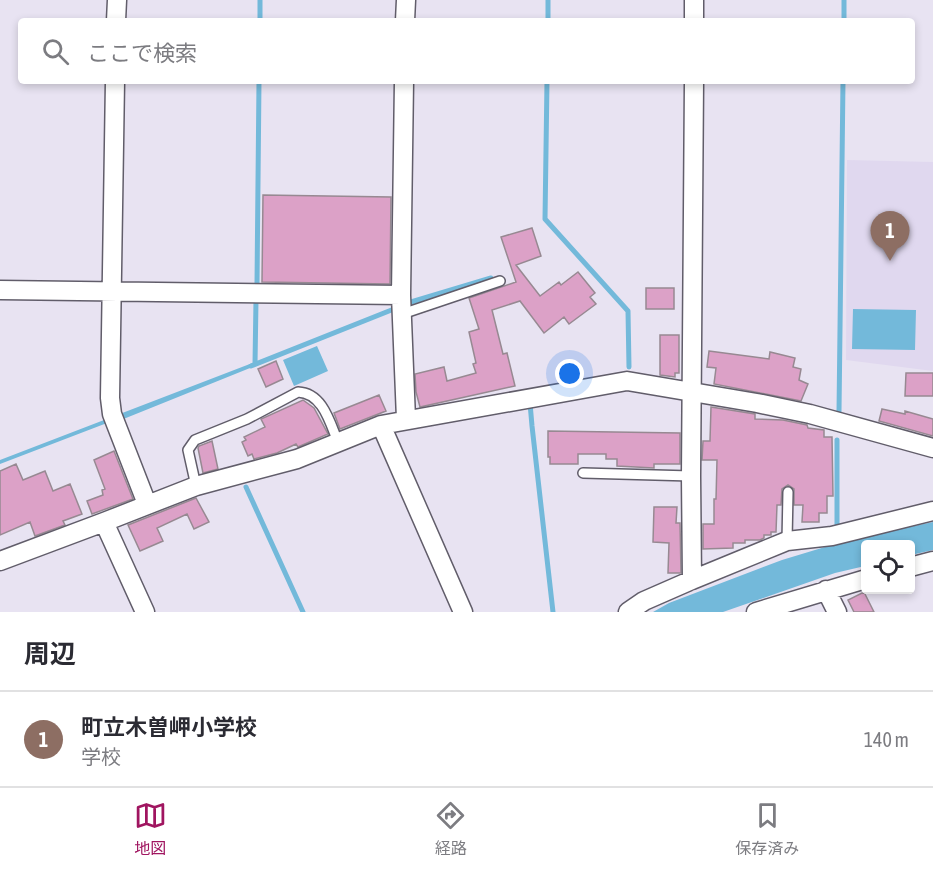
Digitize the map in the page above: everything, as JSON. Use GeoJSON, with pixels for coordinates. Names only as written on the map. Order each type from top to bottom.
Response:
{"type":"FeatureCollection","features":[{"type":"Feature","properties":{"kind":"street"},"geometry":{"type":"LineString","coordinates":[[116,18],[117,0]]}},
{"type":"Feature","properties":{"kind":"street"},"geometry":{"type":"LineString","coordinates":[[405,18],[406,0]]}},
{"type":"Feature","properties":{"kind":"street"},"geometry":{"type":"LineString","coordinates":[[694,0],[694,18]]}},
{"type":"Feature","properties":{"kind":"street"},"geometry":{"type":"LineString","coordinates":[[116,84],[113,419],[147,504]]}},
{"type":"Feature","properties":{"kind":"street"},"geometry":{"type":"LineString","coordinates":[[404,84],[401,295],[406,419]]}},
{"type":"Feature","properties":{"kind":"street"},"geometry":{"type":"LineString","coordinates":[[692,580],[694,84]]}},
{"type":"Feature","properties":{"kind":"street"},"geometry":{"type":"LineString","coordinates":[[0,290],[401,295]]}},
{"type":"Feature","properties":{"kind":"street"},"geometry":{"type":"LineString","coordinates":[[0,561],[196,486],[297,459],[381,425],[627,381],[810,414],[933,448]]}},
{"type":"Feature","properties":{"kind":"street"},"geometry":{"type":"LineString","coordinates":[[381,425],[463,612]]}},
{"type":"Feature","properties":{"kind":"street"},"geometry":{"type":"LineString","coordinates":[[628,612],[644,601],[787,541],[832,536],[933,511]]}},
{"type":"Feature","properties":{"kind":"street"},"geometry":{"type":"LineString","coordinates":[[104,522],[145,612]]}},
{"type":"Feature","properties":{"kind":"street"},"geometry":{"type":"LineString","coordinates":[[915,566],[933,561]]}},
{"type":"Feature","properties":{"kind":"street"},"geometry":{"type":"LineString","coordinates":[[756,612],[861,580]]}},
{"type":"Feature","properties":{"kind":"street"},"geometry":{"type":"LineString","coordinates":[[826,590],[837,612]]}},
{"type":"Feature","properties":{"kind":"lane"},"geometry":{"type":"LineString","coordinates":[[402,314],[500,281]]}},
{"type":"Feature","properties":{"kind":"lane"},"geometry":{"type":"LineString","coordinates":[[196,486],[188,450],[195,440],[247,419],[298,392],[306,392],[321,404],[339,442]]}},
{"type":"Feature","properties":{"kind":"lane"},"geometry":{"type":"LineString","coordinates":[[583,473],[691,476]]}},
{"type":"Feature","properties":{"kind":"lane"},"geometry":{"type":"LineString","coordinates":[[787,541],[788,492]]}},
{"type":"Feature","properties":{"kind":"shaded area"},"geometry":{"type":"Polygon","coordinates":[[[847,160],[933,162],[933,371],[846,360],[847,160]]]}},
{"type":"Feature","properties":{"kind":"water"},"geometry":{"type":"Polygon","coordinates":[[[853,309],[916,310],[915,350],[852,349],[853,309]]]}},
{"type":"Feature","properties":{"kind":"water"},"geometry":{"type":"Polygon","coordinates":[[[317,346],[328,371],[294,386],[283,360],[317,346]]]}},
{"type":"Feature","properties":{"kind":"water"},"geometry":{"type":"Polygon","coordinates":[[[255,362],[255,366],[121,420],[107,423],[0,464],[0,460],[255,362]]]}},
{"type":"Feature","properties":{"kind":"water"},"geometry":{"type":"Polygon","coordinates":[[[933,522],[933,550],[915,554],[915,540],[861,540],[861,567],[835,573],[723,612],[653,612],[669,603],[782,560],[848,540],[933,522]]]}},
{"type":"Feature","properties":{"kind":"building"},"geometry":{"type":"Polygon","coordinates":[[[263,195],[391,197],[390,284],[262,282],[263,195]]]}},
{"type":"Feature","properties":{"kind":"building"},"geometry":{"type":"Polygon","coordinates":[[[532,228],[541,256],[516,265],[540,296],[559,282],[561,285],[578,272],[595,293],[590,297],[596,304],[569,324],[564,317],[544,333],[520,301],[492,310],[503,354],[507,353],[515,386],[420,407],[415,374],[444,367],[447,381],[476,373],[469,332],[479,329],[469,298],[516,282],[501,237],[532,228]]]}},
{"type":"Feature","properties":{"kind":"building"},"geometry":{"type":"Polygon","coordinates":[[[646,288],[674,288],[674,309],[646,309],[646,288]]]}},
{"type":"Feature","properties":{"kind":"building"},"geometry":{"type":"Polygon","coordinates":[[[660,335],[679,335],[679,373],[675,373],[675,377],[660,375],[660,335]]]}},
{"type":"Feature","properties":{"kind":"building"},"geometry":{"type":"Polygon","coordinates":[[[709,351],[769,359],[770,352],[795,358],[793,367],[801,369],[799,380],[808,384],[801,401],[714,384],[716,368],[707,367],[709,351]]]}},
{"type":"Feature","properties":{"kind":"building"},"geometry":{"type":"Polygon","coordinates":[[[276,361],[283,379],[266,387],[258,369],[276,361]]]}},
{"type":"Feature","properties":{"kind":"building"},"geometry":{"type":"Polygon","coordinates":[[[906,373],[933,373],[933,396],[905,396],[906,373]]]}},
{"type":"Feature","properties":{"kind":"building"},"geometry":{"type":"Polygon","coordinates":[[[379,395],[386,411],[340,429],[334,413],[379,395]]]}},
{"type":"Feature","properties":{"kind":"building"},"geometry":{"type":"Polygon","coordinates":[[[303,400],[314,408],[328,434],[298,447],[296,444],[277,453],[254,459],[252,454],[248,456],[242,442],[246,440],[244,437],[265,427],[261,419],[303,400]]]}},
{"type":"Feature","properties":{"kind":"building"},"geometry":{"type":"Polygon","coordinates":[[[711,407],[755,414],[755,419],[783,420],[807,425],[808,428],[824,430],[824,437],[832,437],[833,496],[827,496],[827,513],[819,513],[819,522],[802,522],[803,505],[794,505],[794,489],[788,485],[782,489],[781,505],[777,505],[776,532],[764,535],[764,538],[760,540],[733,543],[733,548],[703,549],[703,524],[714,524],[714,499],[716,499],[717,460],[702,460],[703,441],[710,441],[711,407]]]}},
{"type":"Feature","properties":{"kind":"building"},"geometry":{"type":"Polygon","coordinates":[[[882,409],[905,414],[905,411],[933,419],[933,436],[879,421],[882,409]]]}},
{"type":"Feature","properties":{"kind":"building"},"geometry":{"type":"Polygon","coordinates":[[[548,431],[680,433],[680,464],[654,464],[654,468],[617,466],[617,459],[606,459],[606,454],[578,454],[578,464],[550,464],[548,431]]]}},
{"type":"Feature","properties":{"kind":"building"},"geometry":{"type":"Polygon","coordinates":[[[212,441],[218,469],[203,473],[198,448],[212,441]]]}},
{"type":"Feature","properties":{"kind":"building"},"geometry":{"type":"Polygon","coordinates":[[[114,451],[133,499],[92,514],[87,501],[103,495],[102,490],[105,489],[94,460],[114,451]]]}},
{"type":"Feature","properties":{"kind":"building"},"geometry":{"type":"Polygon","coordinates":[[[16,464],[23,480],[45,471],[53,491],[70,484],[82,514],[63,521],[65,525],[35,536],[30,522],[0,535],[0,471],[16,464]]]}},
{"type":"Feature","properties":{"kind":"building"},"geometry":{"type":"Polygon","coordinates":[[[196,498],[209,522],[194,529],[187,514],[157,528],[163,541],[140,551],[128,525],[196,498]]]}},
{"type":"Feature","properties":{"kind":"building"},"geometry":{"type":"Polygon","coordinates":[[[654,507],[677,507],[676,523],[680,523],[681,573],[668,573],[669,543],[653,542],[654,507]]]}},
{"type":"Feature","properties":{"kind":"building"},"geometry":{"type":"Polygon","coordinates":[[[861,594],[865,594],[874,612],[854,612],[848,600],[861,594]]]}},
{"type":"Feature","properties":{"kind":"waterway"},"geometry":{"type":"LineString","coordinates":[[260,0],[260,18]]}},
{"type":"Feature","properties":{"kind":"waterway"},"geometry":{"type":"LineString","coordinates":[[548,0],[548,18]]}},
{"type":"Feature","properties":{"kind":"waterway"},"geometry":{"type":"LineString","coordinates":[[844,0],[844,18]]}},
{"type":"Feature","properties":{"kind":"waterway"},"geometry":{"type":"LineString","coordinates":[[257,284],[259,84]]}},
{"type":"Feature","properties":{"kind":"waterway"},"geometry":{"type":"LineString","coordinates":[[547,84],[545,219],[628,311],[629,367]]}},
{"type":"Feature","properties":{"kind":"waterway"},"geometry":{"type":"LineString","coordinates":[[839,412],[843,84]]}},
{"type":"Feature","properties":{"kind":"waterway"},"geometry":{"type":"LineString","coordinates":[[411,302],[491,278]]}},
{"type":"Feature","properties":{"kind":"waterway"},"geometry":{"type":"LineString","coordinates":[[255,364],[256,300]]}},
{"type":"Feature","properties":{"kind":"waterway"},"geometry":{"type":"LineString","coordinates":[[251,366],[394,309]]}},
{"type":"Feature","properties":{"kind":"waterway"},"geometry":{"type":"LineString","coordinates":[[531,403],[553,612]]}},
{"type":"Feature","properties":{"kind":"waterway"},"geometry":{"type":"LineString","coordinates":[[837,440],[837,524]]}},
{"type":"Feature","properties":{"kind":"waterway"},"geometry":{"type":"LineString","coordinates":[[246,487],[303,612]]}},
{"type":"Feature","properties":{"kind":"place","name":"町立木曽岬小学校"},"geometry":{"type":"Point","coordinates":[890,261]}}]}
